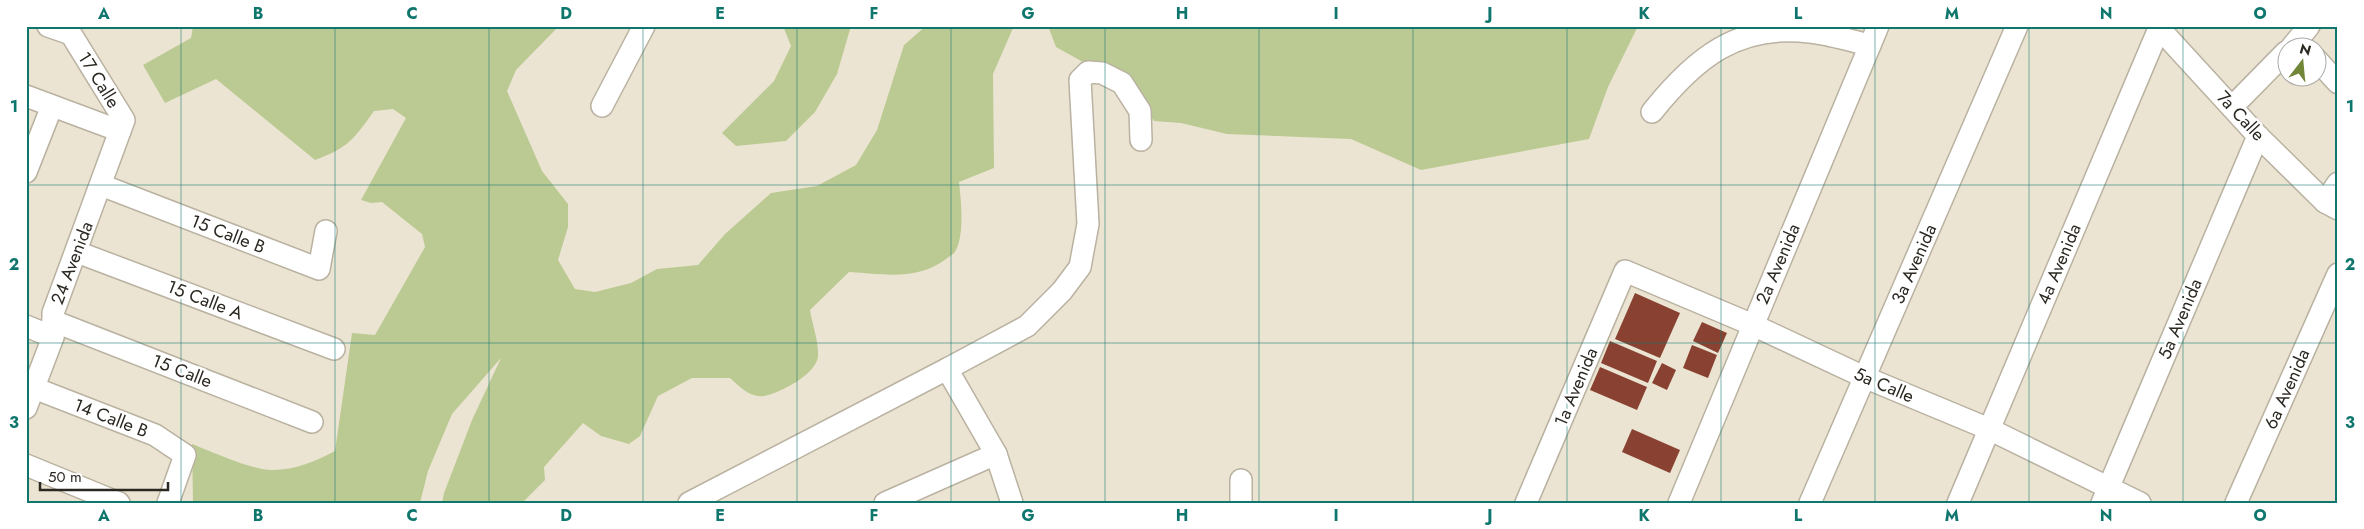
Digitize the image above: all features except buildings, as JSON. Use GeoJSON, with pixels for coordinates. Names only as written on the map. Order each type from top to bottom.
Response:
{"type":"FeatureCollection","features":[{"type":"Feature","properties":{"kind":"street","name":"17 Calle"},"geometry":{"type":"LineString","coordinates":[[48,26],[70,34],[122,126]]}},
{"type":"Feature","properties":{"kind":"street"},"geometry":{"type":"LineString","coordinates":[[602,106],[644,26]]}},
{"type":"Feature","properties":{"kind":"street","name":"3a Avenida"},"geometry":{"type":"LineString","coordinates":[[1810,503],[2017,26]]}},
{"type":"Feature","properties":{"kind":"street","name":"7a Calle"},"geometry":{"type":"LineString","coordinates":[[2159,27],[2258,136],[2332,205],[2338,226]]}},
{"type":"Feature","properties":{"kind":"street","name":"4a Avenida"},"geometry":{"type":"LineString","coordinates":[[1958,503],[2159,27]]}},
{"type":"Feature","properties":{"kind":"street"},"geometry":{"type":"LineString","coordinates":[[1652,112],[1690,68],[1713,52],[1746,36],[1778,30],[1874,36]]}},
{"type":"Feature","properties":{"kind":"street","name":"2a Avenida"},"geometry":{"type":"LineString","coordinates":[[1679,503],[1874,36]]}},
{"type":"Feature","properties":{"kind":"street"},"geometry":{"type":"LineString","coordinates":[[2232,107],[2276,64]]}},
{"type":"Feature","properties":{"kind":"street"},"geometry":{"type":"LineString","coordinates":[[2326,70],[2338,84]]}},
{"type":"Feature","properties":{"kind":"street"},"geometry":{"type":"LineString","coordinates":[[689,503],[947,370],[1027,326],[1062,291],[1080,267],[1088,224],[1080,80],[1088,72],[1102,74],[1122,83],[1140,111],[1141,140]]}},
{"type":"Feature","properties":{"kind":"street"},"geometry":{"type":"LineString","coordinates":[[26,96],[52,106],[122,126]]}},
{"type":"Feature","properties":{"kind":"street"},"geometry":{"type":"LineString","coordinates":[[26,172],[52,106]]}},
{"type":"Feature","properties":{"kind":"street","name":"24 Avenida"},"geometry":{"type":"LineString","coordinates":[[30,398],[53,329],[53,313],[122,126]]}},
{"type":"Feature","properties":{"kind":"street","name":"5a Avenida"},"geometry":{"type":"LineString","coordinates":[[2106,495],[2258,136]]}},
{"type":"Feature","properties":{"kind":"street"},"geometry":{"type":"LineString","coordinates":[[2332,205],[2338,183]]}},
{"type":"Feature","properties":{"kind":"street","name":"15 Calle B"},"geometry":{"type":"LineString","coordinates":[[101,185],[319,269],[326,231]]}},
{"type":"Feature","properties":{"kind":"street","name":"15 Calle A"},"geometry":{"type":"LineString","coordinates":[[77,252],[334,349]]}},
{"type":"Feature","properties":{"kind":"street","name":"5a Calle"},"geometry":{"type":"LineString","coordinates":[[1625,271],[1753,325],[1864,377],[1989,429],[2106,495],[2140,503]]}},
{"type":"Feature","properties":{"kind":"street","name":"1a Avenida"},"geometry":{"type":"LineString","coordinates":[[1526,503],[1625,271]]}},
{"type":"Feature","properties":{"kind":"street","name":"6a Avenida"},"geometry":{"type":"LineString","coordinates":[[2236,503],[2338,274]]}},
{"type":"Feature","properties":{"kind":"street","name":"15 Calle"},"geometry":{"type":"LineString","coordinates":[[26,326],[53,329],[312,422]]}},
{"type":"Feature","properties":{"kind":"street"},"geometry":{"type":"LineString","coordinates":[[947,370],[996,454],[1012,503]]}},
{"type":"Feature","properties":{"kind":"street","name":"14 Calle B"},"geometry":{"type":"LineString","coordinates":[[30,398],[155,435],[185,455],[168,503]]}},
{"type":"Feature","properties":{"kind":"street"},"geometry":{"type":"LineString","coordinates":[[885,503],[996,454]]}},
{"type":"Feature","properties":{"kind":"street"},"geometry":{"type":"LineString","coordinates":[[26,465],[119,503]]}},
{"type":"Feature","properties":{"kind":"street"},"geometry":{"type":"LineString","coordinates":[[1241,480],[1242,503]]}},
{"type":"Feature","properties":{"kind":"green space"},"geometry":{"type":"Polygon","coordinates":[[[193,26],[559,26],[516,70],[507,91],[542,171],[568,204],[568,227],[558,260],[575,289],[595,292],[631,283],[657,269],[698,265],[725,234],[771,193],[817,186],[856,165],[877,130],[904,45],[926,26],[1013,28],[993,74],[994,168],[959,182],[961,227],[955,252],[924,271],[887,275],[849,272],[810,310],[818,356],[816,363],[797,382],[771,394],[759,396],[745,391],[730,378],[692,378],[658,396],[640,436],[629,444],[601,436],[583,423],[544,467],[545,480],[522,503],[442,503],[444,493],[472,420],[501,358],[452,414],[428,471],[420,503],[193,503],[192,444],[244,464],[273,470],[305,464],[335,451],[352,333],[375,335],[425,247],[422,234],[382,202],[371,203],[361,200],[406,118],[393,109],[374,111],[355,136],[343,147],[315,160],[216,79],[165,103],[143,65],[191,38],[193,26]]]}},
{"type":"Feature","properties":{"kind":"green space"},"geometry":{"type":"Polygon","coordinates":[[[783,26],[851,26],[837,74],[815,112],[786,141],[736,146],[722,133],[774,81],[791,46],[783,26]]]}},
{"type":"Feature","properties":{"kind":"green space"},"geometry":{"type":"Polygon","coordinates":[[[1048,26],[1638,26],[1608,87],[1589,139],[1421,170],[1351,139],[1227,134],[1181,123],[1154,121],[1137,97],[1101,65],[1083,62],[1056,47],[1048,26]]]}}]}
